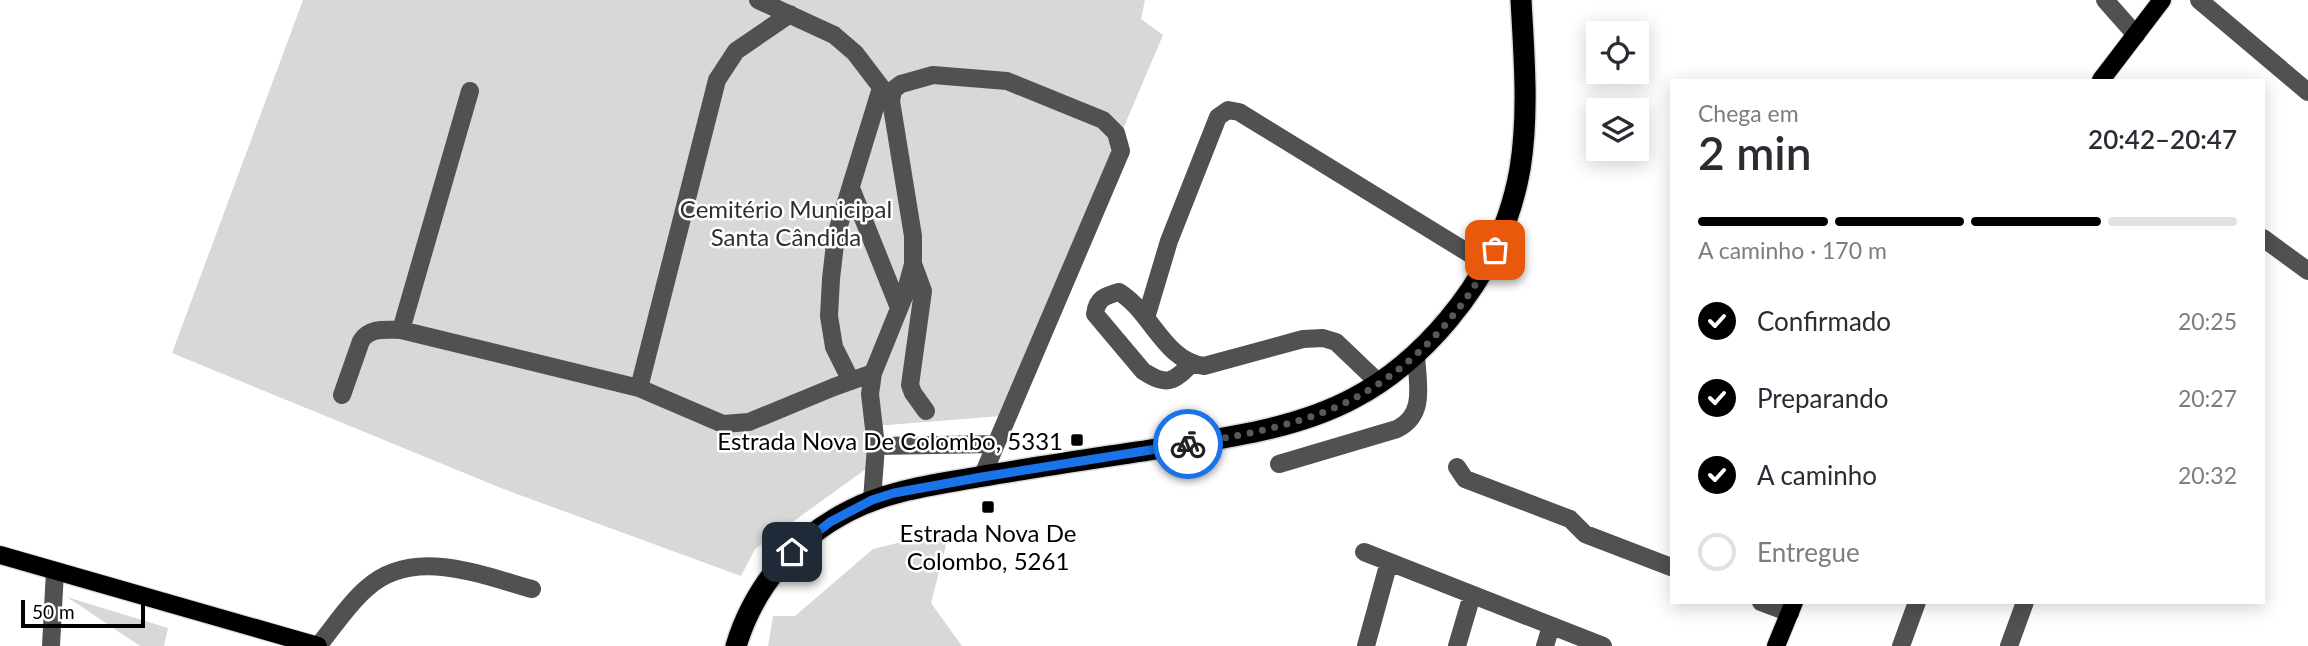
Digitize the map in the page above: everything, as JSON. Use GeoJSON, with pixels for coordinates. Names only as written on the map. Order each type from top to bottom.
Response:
{"type":"FeatureCollection","features":[{"type":"Feature","properties":{"kind":"highway"},"geometry":{"type":"LineString","coordinates":[[736,646],[741,628],[755,600],[771,575],[792,552],[830,522],[872,500],[904,491],[982,477],[1258,431],[1316,414],[1353,399],[1416,354],[1463,303],[1488,265],[1512,205],[1524,134],[1525,64],[1521,0]]}},
{"type":"Feature","properties":{"kind":"main road"},"geometry":{"type":"LineString","coordinates":[[2102,79],[2162,0]]}},
{"type":"Feature","properties":{"kind":"main road"},"geometry":{"type":"LineString","coordinates":[[0,555],[318,646]]}},
{"type":"Feature","properties":{"kind":"main road"},"geometry":{"type":"LineString","coordinates":[[1776,646],[1792,607]]}},
{"type":"Feature","properties":{"kind":"street"},"geometry":{"type":"LineString","coordinates":[[758,0],[834,35],[855,53],[886,94],[913,236],[913,264],[873,373],[870,394],[876,446],[872,500]]}},
{"type":"Feature","properties":{"kind":"street"},"geometry":{"type":"LineString","coordinates":[[2105,0],[2136,35]]}},
{"type":"Feature","properties":{"kind":"street"},"geometry":{"type":"LineString","coordinates":[[2199,0],[2308,92]]}},
{"type":"Feature","properties":{"kind":"street"},"geometry":{"type":"LineString","coordinates":[[639,388],[718,80],[736,51],[790,15]]}},
{"type":"Feature","properties":{"kind":"street"},"geometry":{"type":"LineString","coordinates":[[851,381],[834,347],[829,316],[836,235],[850,188],[886,94],[901,84],[933,75],[1007,82],[1103,120],[1116,133],[1121,151],[982,477]]}},
{"type":"Feature","properties":{"kind":"street"},"geometry":{"type":"LineString","coordinates":[[401,330],[470,91]]}},
{"type":"Feature","properties":{"kind":"street"},"geometry":{"type":"LineString","coordinates":[[1146,318],[1169,241],[1218,117],[1228,110],[1239,112],[1488,265]]}},
{"type":"Feature","properties":{"kind":"street"},"geometry":{"type":"LineString","coordinates":[[850,188],[899,308]]}},
{"type":"Feature","properties":{"kind":"street"},"geometry":{"type":"LineString","coordinates":[[2265,239],[2308,271]]}},
{"type":"Feature","properties":{"kind":"street"},"geometry":{"type":"LineString","coordinates":[[913,264],[923,291],[910,385],[926,411]]}},
{"type":"Feature","properties":{"kind":"street"},"geometry":{"type":"LineString","coordinates":[[1191,364],[1178,378],[1168,381],[1153,378],[1143,372],[1095,314],[1096,305],[1104,296],[1119,292],[1131,299],[1176,354],[1191,364],[1204,366],[1303,339],[1323,338],[1336,342],[1379,383]]}},
{"type":"Feature","properties":{"kind":"street"},"geometry":{"type":"LineString","coordinates":[[342,395],[361,341],[372,331],[401,330],[639,388],[723,424],[749,422],[873,373]]}},
{"type":"Feature","properties":{"kind":"street"},"geometry":{"type":"LineString","coordinates":[[1279,464],[1408,424],[1415,415],[1417,405],[1416,354]]}},
{"type":"Feature","properties":{"kind":"street"},"geometry":{"type":"LineString","coordinates":[[876,446],[994,444]]}},
{"type":"Feature","properties":{"kind":"street"},"geometry":{"type":"LineString","coordinates":[[1457,467],[1465,479],[1570,519],[1585,534],[1670,567]]}},
{"type":"Feature","properties":{"kind":"street"},"geometry":{"type":"LineString","coordinates":[[1364,552],[1603,646]]}},
{"type":"Feature","properties":{"kind":"street"},"geometry":{"type":"LineString","coordinates":[[1366,646],[1389,562]]}},
{"type":"Feature","properties":{"kind":"street"},"geometry":{"type":"LineString","coordinates":[[318,646],[366,588],[400,570],[431,566],[453,568],[533,589]]}},
{"type":"Feature","properties":{"kind":"street"},"geometry":{"type":"LineString","coordinates":[[51,646],[55,571]]}},
{"type":"Feature","properties":{"kind":"street"},"geometry":{"type":"LineString","coordinates":[[1457,646],[1472,595]]}},
{"type":"Feature","properties":{"kind":"street"},"geometry":{"type":"LineString","coordinates":[[1773,604],[1792,607]]}},
{"type":"Feature","properties":{"kind":"street"},"geometry":{"type":"LineString","coordinates":[[1900,646],[1916,604]]}},
{"type":"Feature","properties":{"kind":"street"},"geometry":{"type":"LineString","coordinates":[[2009,646],[2024,604]]}},
{"type":"Feature","properties":{"kind":"street"},"geometry":{"type":"LineString","coordinates":[[1545,646],[1551,626]]}},
{"type":"Feature","properties":{"kind":"green space","name":"Cemitério Municipal Santa Cândida"},"geometry":{"type":"Polygon","coordinates":[[[303,0],[1145,0],[1141,19],[1163,35],[1001,416],[875,426],[866,469],[755,549],[741,576],[506,490],[172,353],[303,0]]]}},
{"type":"Feature","properties":{"kind":"green space"},"geometry":{"type":"Polygon","coordinates":[[[950,530],[931,603],[962,646],[768,646],[773,616],[795,616],[873,549],[950,530]]]}},
{"type":"Feature","properties":{"kind":"green space"},"geometry":{"type":"Polygon","coordinates":[[[67,597],[168,628],[164,646],[140,646],[67,597]]]}},
{"type":"Feature","properties":{"kind":"way so far"},"geometry":{"type":"LineString","coordinates":[[1188,444],[1284,425],[1353,399],[1379,383],[1416,354],[1440,330],[1463,303],[1495,250]]}},
{"type":"Feature","properties":{"kind":"place","name":"Estrada Nova De Colombo, 5331"},"geometry":{"type":"Point","coordinates":[1077,440]}},
{"type":"Feature","properties":{"kind":"place","name":"Estrada Nova De Colombo, 5261"},"geometry":{"type":"Point","coordinates":[988,507]}},
{"type":"Feature","properties":{"kind":"route"},"geometry":{"type":"LineString","coordinates":[[792,552],[850,510],[894,493],[1188,444]]}}]}
